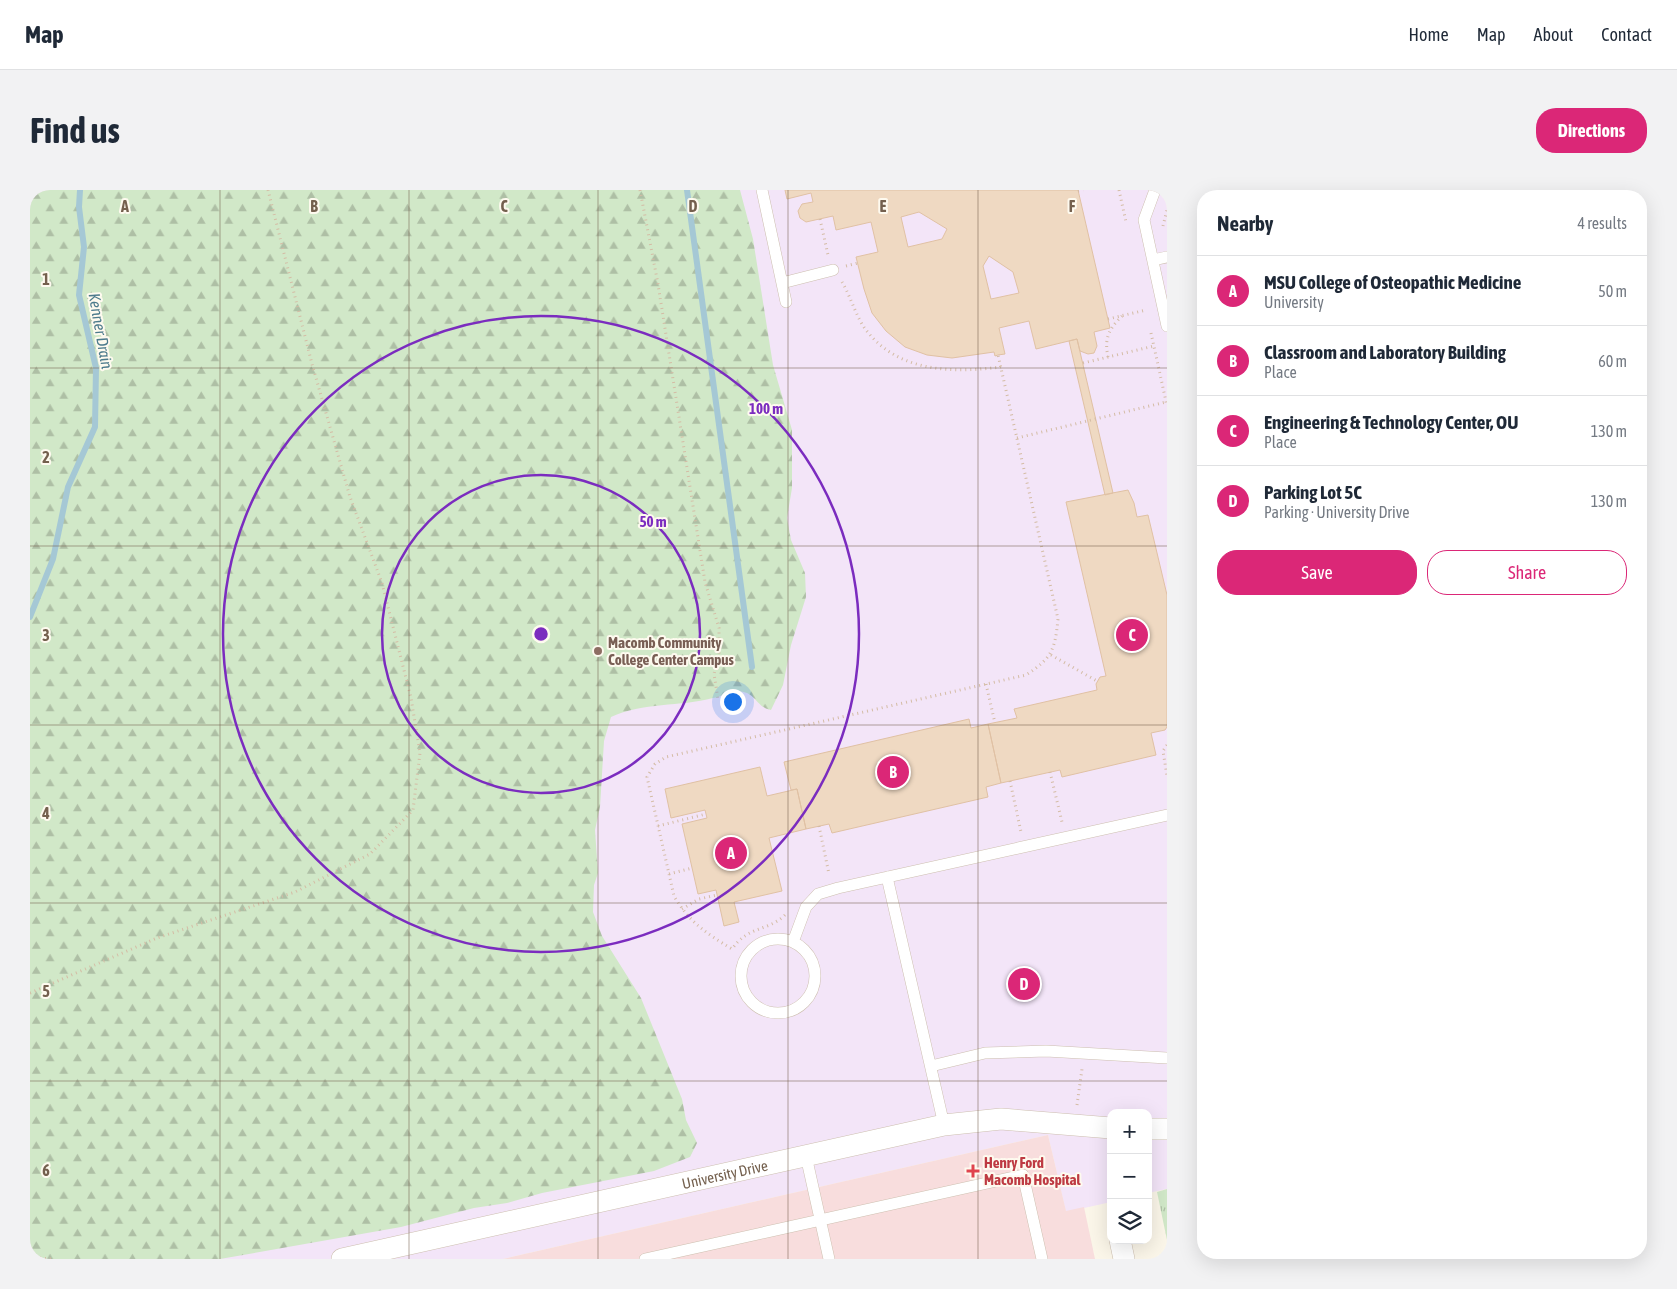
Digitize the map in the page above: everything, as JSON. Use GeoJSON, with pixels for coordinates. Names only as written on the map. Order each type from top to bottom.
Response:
{"type":"FeatureCollection","features":[{"type":"Feature","properties":{"kind":"street","name":"University Drive"},"geometry":{"type":"LineString","coordinates":[[342,1259],[380,1255],[944,1125],[1000,1119],[1107,1128]]}},
{"type":"Feature","properties":{"kind":"street"},"geometry":{"type":"LineString","coordinates":[[1152,1129],[1167,1129]]}},
{"type":"Feature","properties":{"kind":"street"},"geometry":{"type":"LineString","coordinates":[[1121,1244],[1124,1259]]}},
{"type":"Feature","properties":{"kind":"lane"},"geometry":{"type":"LineString","coordinates":[[762,190],[786,302]]}},
{"type":"Feature","properties":{"kind":"lane"},"geometry":{"type":"LineString","coordinates":[[1155,190],[1144,220],[1167,326]]}},
{"type":"Feature","properties":{"kind":"lane"},"geometry":{"type":"LineString","coordinates":[[1153,260],[1167,257]]}},
{"type":"Feature","properties":{"kind":"lane"},"geometry":{"type":"LineString","coordinates":[[782,283],[833,270]]}},
{"type":"Feature","properties":{"kind":"lane"},"geometry":{"type":"LineString","coordinates":[[793,942],[806,907],[818,894],[1167,815]]}},
{"type":"Feature","properties":{"kind":"lane"},"geometry":{"type":"LineString","coordinates":[[887,877],[944,1125]]}},
{"type":"Feature","properties":{"kind":"lane"},"geometry":{"type":"LineString","coordinates":[[779,939],[793,942],[805,950],[813,962],[816,976],[812,990],[804,1002],[792,1010],[777,1013],[763,1009],[751,1001],[744,989],[741,975],[744,961],[753,949],[765,941],[779,939]]}},
{"type":"Feature","properties":{"kind":"lane"},"geometry":{"type":"LineString","coordinates":[[931,1066],[985,1053],[1046,1050],[1167,1058]]}},
{"type":"Feature","properties":{"kind":"lane"},"geometry":{"type":"LineString","coordinates":[[806,1156],[829,1259]]}},
{"type":"Feature","properties":{"kind":"lane"},"geometry":{"type":"LineString","coordinates":[[645,1259],[1022,1175],[1042,1259]]}},
{"type":"Feature","properties":{"kind":"path"},"geometry":{"type":"LineString","coordinates":[[30,992],[158,938],[295,892],[370,854],[413,810],[420,754],[411,698],[382,583],[350,497],[312,364],[268,190]]}},
{"type":"Feature","properties":{"kind":"path"},"geometry":{"type":"LineString","coordinates":[[640,190],[658,284],[705,582],[719,628],[719,653],[714,674],[718,700]]}},
{"type":"Feature","properties":{"kind":"path"},"geometry":{"type":"LineString","coordinates":[[1078,191],[1083,190]]}},
{"type":"Feature","properties":{"kind":"path"},"geometry":{"type":"LineString","coordinates":[[1163,234],[1167,210]]}},
{"type":"Feature","properties":{"kind":"path"},"geometry":{"type":"LineString","coordinates":[[820,218],[833,270],[843,282],[866,330],[892,354],[925,368],[964,372],[1001,366]]}},
{"type":"Feature","properties":{"kind":"path"},"geometry":{"type":"LineString","coordinates":[[1108,319],[1146,310]]}},
{"type":"Feature","properties":{"kind":"path"},"geometry":{"type":"LineString","coordinates":[[1108,357],[1105,344],[1112,326],[1122,316]]}},
{"type":"Feature","properties":{"kind":"path"},"geometry":{"type":"LineString","coordinates":[[1083,363],[1154,346]]}},
{"type":"Feature","properties":{"kind":"path"},"geometry":{"type":"LineString","coordinates":[[788,912],[776,923],[741,936],[732,949],[700,930],[682,909],[674,896],[647,777],[655,764],[666,757],[1026,675],[1043,664],[1051,655],[1056,640],[1058,619],[998,355]]}},
{"type":"Feature","properties":{"kind":"path"},"geometry":{"type":"LineString","coordinates":[[1017,438],[1166,402]]}},
{"type":"Feature","properties":{"kind":"path"},"geometry":{"type":"LineString","coordinates":[[1051,655],[1097,681]]}},
{"type":"Feature","properties":{"kind":"path"},"geometry":{"type":"LineString","coordinates":[[986,684],[995,723]]}},
{"type":"Feature","properties":{"kind":"path"},"geometry":{"type":"LineString","coordinates":[[1167,745],[1163,751],[1167,776]]}},
{"type":"Feature","properties":{"kind":"path"},"geometry":{"type":"LineString","coordinates":[[1050,772],[1062,824]]}},
{"type":"Feature","properties":{"kind":"path"},"geometry":{"type":"LineString","coordinates":[[1010,781],[1021,834]]}},
{"type":"Feature","properties":{"kind":"path"},"geometry":{"type":"LineString","coordinates":[[658,826],[706,814]]}},
{"type":"Feature","properties":{"kind":"path"},"geometry":{"type":"LineString","coordinates":[[1054,826],[1072,822]]}},
{"type":"Feature","properties":{"kind":"path"},"geometry":{"type":"LineString","coordinates":[[819,826],[830,877],[824,878]]}},
{"type":"Feature","properties":{"kind":"path"},"geometry":{"type":"LineString","coordinates":[[1012,836],[1029,832]]}},
{"type":"Feature","properties":{"kind":"path"},"geometry":{"type":"LineString","coordinates":[[669,874],[692,868]]}},
{"type":"Feature","properties":{"kind":"path"},"geometry":{"type":"LineString","coordinates":[[682,909],[699,899],[717,895]]}},
{"type":"Feature","properties":{"kind":"path"},"geometry":{"type":"LineString","coordinates":[[1074,1125],[1085,1054]]}},
{"type":"Feature","properties":{"kind":"path"},"geometry":{"type":"LineString","coordinates":[[30,1257],[51,1259]]}},
{"type":"Feature","properties":{"kind":"shaded area","name":"Macomb Community College Center Campus"},"geometry":{"type":"Polygon","coordinates":[[[30,190],[1167,190],[1167,1189],[1152,1192],[1152,1109],[1107,1109],[1107,1203],[1066,1212],[1048,1135],[503,1259],[30,1259],[30,190]]]}},
{"type":"Feature","properties":{"kind":"shaded area","name":"Henry Ford Macomb Hospital"},"geometry":{"type":"Polygon","coordinates":[[[1048,1135],[1066,1211],[1084,1207],[1095,1259],[503,1259],[1048,1135]]]}},
{"type":"Feature","properties":{"kind":"green space"},"geometry":{"type":"Polygon","coordinates":[[[30,190],[740,190],[753,239],[773,365],[792,430],[792,488],[787,518],[791,540],[805,573],[806,597],[791,645],[783,685],[771,710],[761,705],[747,693],[739,691],[700,701],[636,709],[611,717],[604,741],[600,807],[595,830],[598,873],[594,885],[593,912],[602,936],[641,998],[682,1099],[686,1120],[697,1143],[690,1157],[654,1171],[542,1193],[507,1203],[474,1208],[401,1227],[220,1259],[30,1259],[30,190]]]}},
{"type":"Feature","properties":{"kind":"green space"},"geometry":{"type":"Polygon","coordinates":[[[1167,1189],[1167,1240],[1157,1192],[1167,1189]]]}},
{"type":"Feature","properties":{"kind":"building"},"geometry":{"type":"Polygon","coordinates":[[[785,190],[1078,190],[1110,328],[1094,332],[1097,346],[1094,353],[1088,354],[1080,351],[1077,339],[1036,349],[1029,321],[999,328],[1005,354],[995,356],[994,352],[952,358],[927,355],[905,347],[886,331],[872,313],[864,289],[856,257],[878,252],[871,222],[836,230],[833,216],[806,222],[800,218],[798,211],[802,204],[813,202],[811,193],[787,199],[785,190]],[[919,212],[901,217],[908,247],[942,239],[947,229],[919,212]],[[989,256],[983,266],[991,299],[1019,293],[1013,272],[989,256]]]}},
{"type":"Feature","properties":{"kind":"building"},"geometry":{"type":"Polygon","coordinates":[[[1077,339],[1113,493],[1105,495],[1069,341],[1077,339]]]}},
{"type":"Feature","properties":{"kind":"building"},"geometry":{"type":"Polygon","coordinates":[[[1128,490],[1134,503],[1137,517],[1148,515],[1167,595],[1167,727],[1165,730],[1151,733],[1156,755],[1062,777],[1060,770],[1001,783],[988,724],[1017,718],[1014,709],[1097,690],[1096,684],[1100,677],[1106,676],[1066,502],[1128,490]]]}},
{"type":"Feature","properties":{"kind":"building"},"geometry":{"type":"Polygon","coordinates":[[[969,719],[971,728],[988,724],[1001,783],[986,787],[988,797],[832,833],[829,824],[806,829],[797,789],[791,790],[784,762],[969,719]]]}},
{"type":"Feature","properties":{"kind":"building"},"geometry":{"type":"Polygon","coordinates":[[[760,767],[767,796],[797,789],[806,829],[769,838],[782,891],[734,902],[739,922],[724,926],[716,890],[698,894],[682,824],[707,818],[705,810],[671,818],[665,789],[760,767]]]}},
{"type":"Feature","properties":{"kind":"waterway","name":"Kenner Drain"},"geometry":{"type":"LineString","coordinates":[[30,617],[53,559],[68,487],[95,427],[96,368],[79,295],[84,247],[79,207],[80,190]]}},
{"type":"Feature","properties":{"kind":"waterway"},"geometry":{"type":"LineString","coordinates":[[687,190],[752,667]]}},
{"type":"Feature","properties":{"kind":"place","name":"Engineering & Technology Center, OU"},"geometry":{"type":"Point","coordinates":[1132,635]}},
{"type":"Feature","properties":{"kind":"place","name":"Macomb Community College Center Campus"},"geometry":{"type":"Point","coordinates":[598,651]}},
{"type":"Feature","properties":{"kind":"place","name":"Classroom and Laboratory Building"},"geometry":{"type":"Point","coordinates":[893,772]}},
{"type":"Feature","properties":{"kind":"place","name":"MSU College of Osteopathic Medicine"},"geometry":{"type":"Point","coordinates":[731,853]}},
{"type":"Feature","properties":{"kind":"place","name":"Parking Lot 5C"},"geometry":{"type":"Point","coordinates":[1024,984]}},
{"type":"Feature","properties":{"kind":"place","name":"Henry Ford Macomb Hospital"},"geometry":{"type":"Point","coordinates":[973,1171]}}]}
